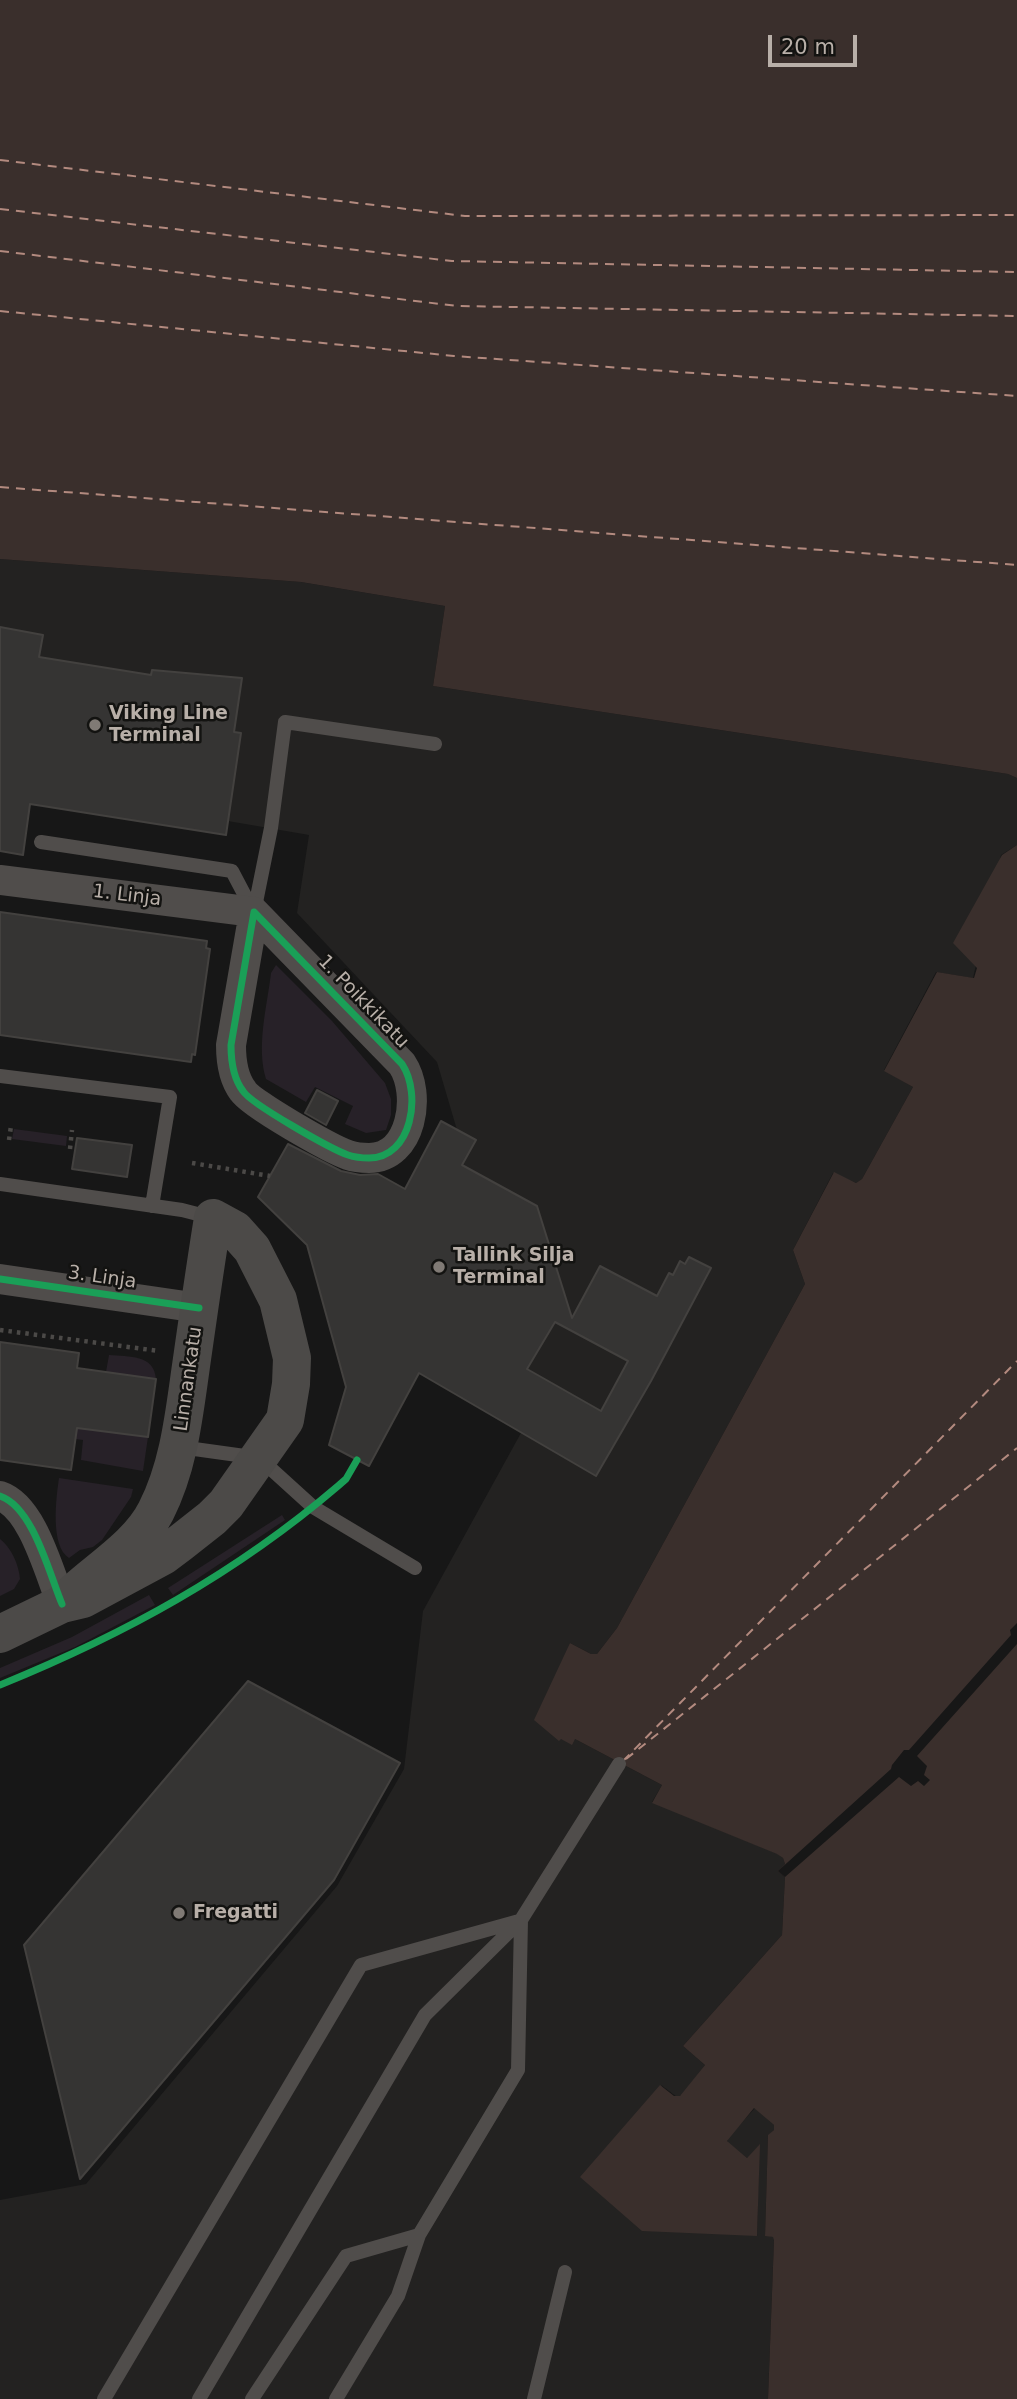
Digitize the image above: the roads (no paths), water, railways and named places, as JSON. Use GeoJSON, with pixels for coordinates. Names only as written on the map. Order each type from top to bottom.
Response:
{"type":"FeatureCollection","features":[{"type":"Feature","properties":{"kind":"main road","name":"Linnankatu"},"geometry":{"type":"LineString","coordinates":[[0,1634],[62,1604],[83,1599],[163,1556],[179,1544],[226,1504],[285,1420],[292,1358],[278,1300],[252,1249],[235,1230],[213,1218],[179,1447],[156,1512],[132,1542],[103,1571],[79,1586],[62,1604]]}},
{"type":"Feature","properties":{"kind":"street","name":"1. Linja"},"geometry":{"type":"LineString","coordinates":[[0,880],[254,912]]}},
{"type":"Feature","properties":{"kind":"street","name":"1. Poikkikatu"},"geometry":{"type":"LineString","coordinates":[[254,912],[402,1064],[409,1075],[413,1093],[408,1128],[393,1148],[380,1156],[369,1158],[349,1155],[261,1107],[243,1092],[231,1060],[254,912]]}},
{"type":"Feature","properties":{"kind":"street","name":"3. Linja"},"geometry":{"type":"LineString","coordinates":[[0,1279],[200,1307]]}},
{"type":"Feature","properties":{"kind":"street"},"geometry":{"type":"LineString","coordinates":[[0,1496],[21,1509],[30,1524],[62,1604]]}},
{"type":"Feature","properties":{"kind":"lane"},"geometry":{"type":"LineString","coordinates":[[254,912],[271,828],[285,722],[435,744]]}},
{"type":"Feature","properties":{"kind":"lane"},"geometry":{"type":"LineString","coordinates":[[41,842],[232,871],[254,912]]}},
{"type":"Feature","properties":{"kind":"lane"},"geometry":{"type":"LineString","coordinates":[[0,1076],[170,1097],[152,1206]]}},
{"type":"Feature","properties":{"kind":"lane"},"geometry":{"type":"LineString","coordinates":[[0,1184],[193,1212],[213,1218]]}},
{"type":"Feature","properties":{"kind":"lane"},"geometry":{"type":"LineString","coordinates":[[179,1447],[258,1458],[313,1507],[415,1568]]}},
{"type":"Feature","properties":{"kind":"lane"},"geometry":{"type":"LineString","coordinates":[[199,2399],[425,2015],[521,1920],[619,1764]]}},
{"type":"Feature","properties":{"kind":"lane"},"geometry":{"type":"LineString","coordinates":[[336,2399],[398,2296],[419,2235],[518,2070],[521,1920]]}},
{"type":"Feature","properties":{"kind":"lane"},"geometry":{"type":"LineString","coordinates":[[104,2399],[361,1965],[521,1920]]}},
{"type":"Feature","properties":{"kind":"lane"},"geometry":{"type":"LineString","coordinates":[[252,2399],[346,2256],[419,2235]]}},
{"type":"Feature","properties":{"kind":"lane"},"geometry":{"type":"LineString","coordinates":[[534,2399],[565,2272]]}},
{"type":"Feature","properties":{"kind":"place","name":"Viking Line Terminal"},"geometry":{"type":"Point","coordinates":[95,725]}},
{"type":"Feature","properties":{"kind":"place","name":"Tallink Silja Terminal"},"geometry":{"type":"Point","coordinates":[439,1267]}},
{"type":"Feature","properties":{"kind":"place","name":"Fregatti"},"geometry":{"type":"Point","coordinates":[179,1913]}}]}
